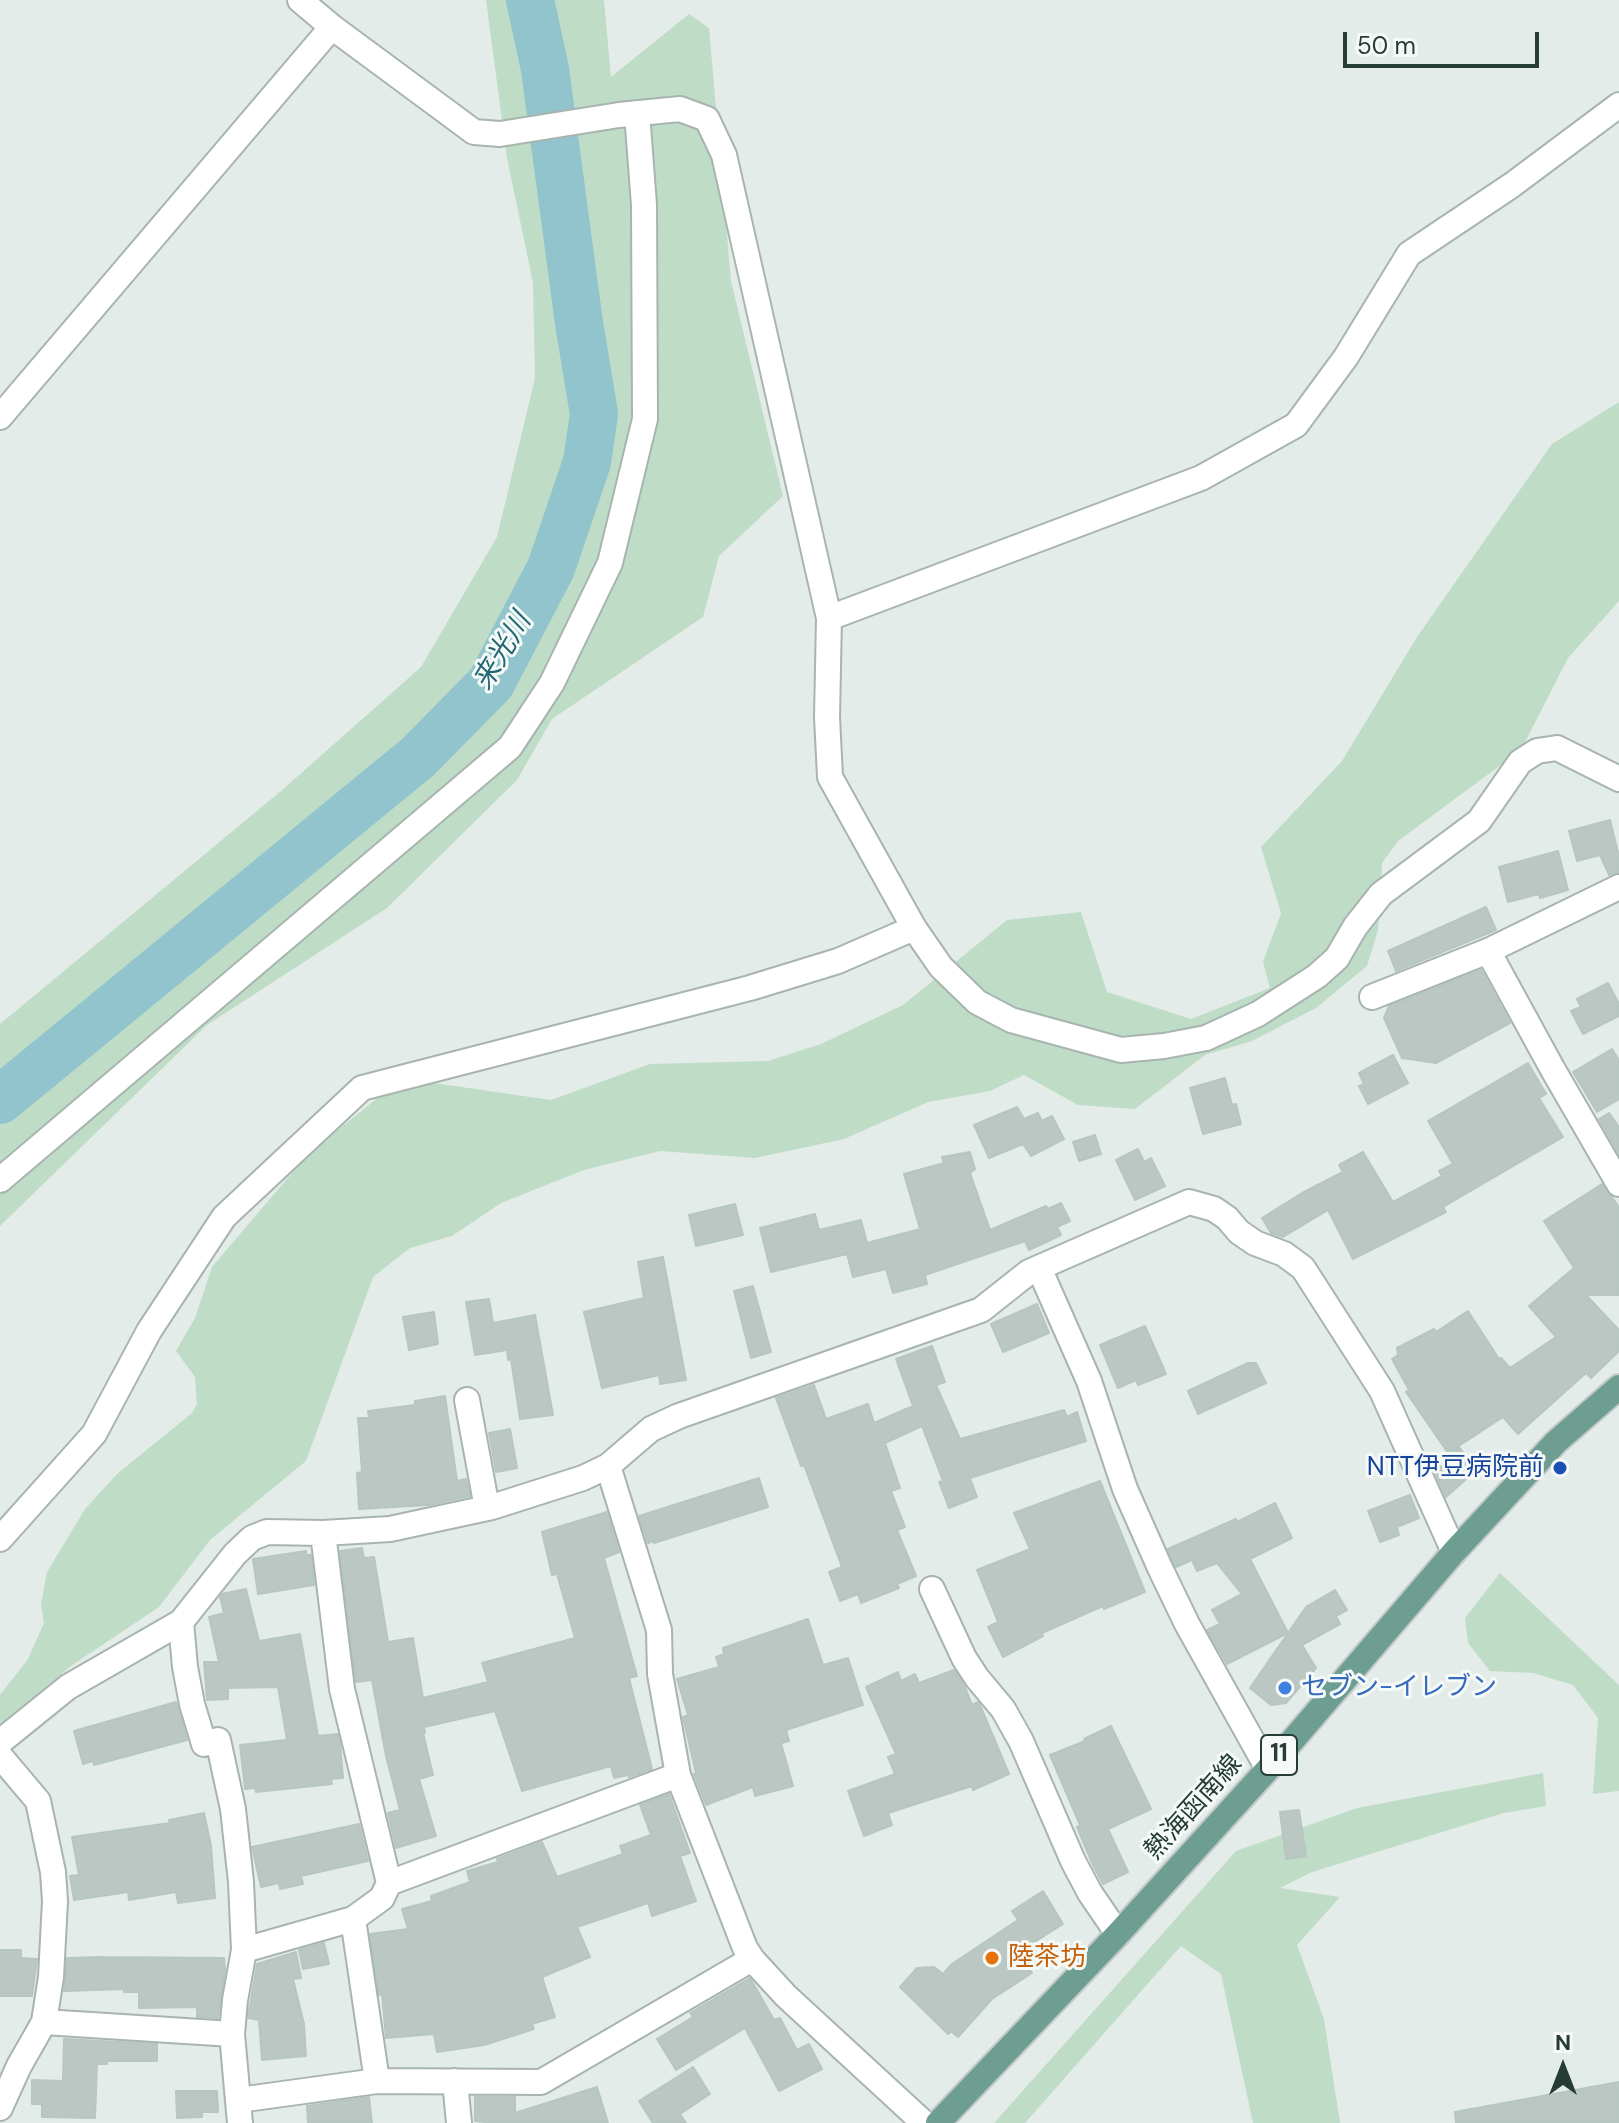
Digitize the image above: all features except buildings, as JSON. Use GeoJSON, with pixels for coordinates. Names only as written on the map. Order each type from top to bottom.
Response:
{"type":"FeatureCollection","features":[{"type":"Feature","properties":{"kind":"main road","name":"熱海函南線"},"geometry":{"type":"LineString","coordinates":[[938,2123],[1118,1934],[1268,1769],[1454,1552],[1556,1442],[1619,1387]]}},
{"type":"Feature","properties":{"kind":"street"},"geometry":{"type":"LineString","coordinates":[[300,0],[474,132],[500,134],[680,109],[707,119],[724,155],[829,618],[827,717],[830,777],[914,928],[941,967],[977,1002],[1011,1020],[1121,1050],[1206,1038],[1258,1014],[1317,976],[1337,958],[1355,927],[1381,894],[1479,821],[1520,762],[1537,751],[1557,748],[1619,780]]}},
{"type":"Feature","properties":{"kind":"street"},"geometry":{"type":"LineString","coordinates":[[0,417],[332,27]]}},
{"type":"Feature","properties":{"kind":"street"},"geometry":{"type":"LineString","coordinates":[[829,618],[1201,478],[1296,425],[1346,357],[1409,254],[1512,185],[1619,105]]}},
{"type":"Feature","properties":{"kind":"street"},"geometry":{"type":"LineString","coordinates":[[0,1180],[510,747],[552,683],[610,563],[645,419],[644,205],[628,114]]}},
{"type":"Feature","properties":{"kind":"street"},"geometry":{"type":"LineString","coordinates":[[1372,997],[1488,951],[1619,887]]}},
{"type":"Feature","properties":{"kind":"street"},"geometry":{"type":"LineString","coordinates":[[0,1539],[94,1434],[149,1331],[224,1217],[362,1088],[750,988],[838,961],[914,928]]}},
{"type":"Feature","properties":{"kind":"street"},"geometry":{"type":"LineString","coordinates":[[1488,951],[1619,1184]]}},
{"type":"Feature","properties":{"kind":"street"},"geometry":{"type":"LineString","coordinates":[[0,1742],[68,1687],[181,1622],[235,1554],[252,1538],[267,1532],[390,1529],[487,1508],[583,1478],[608,1466],[651,1429],[679,1416],[981,1310],[1029,1272],[1189,1202],[1214,1209],[1255,1243],[1284,1254],[1303,1268],[1382,1391],[1454,1552]]}},
{"type":"Feature","properties":{"kind":"street"},"geometry":{"type":"LineString","coordinates":[[1039,1268],[1089,1381],[1125,1489],[1160,1568],[1187,1624],[1268,1769]]}},
{"type":"Feature","properties":{"kind":"street"},"geometry":{"type":"LineString","coordinates":[[467,1400],[487,1508]]}},
{"type":"Feature","properties":{"kind":"street"},"geometry":{"type":"LineString","coordinates":[[608,1466],[659,1630],[660,1674],[678,1775],[752,1959],[786,1996],[924,2123]]}},
{"type":"Feature","properties":{"kind":"street"},"geometry":{"type":"LineString","coordinates":[[244,1950],[353,1919],[382,1898],[389,1883],[342,1689],[323,1533]]}},
{"type":"Feature","properties":{"kind":"street"},"geometry":{"type":"LineString","coordinates":[[932,1589],[964,1658],[1003,1709],[1028,1755],[1073,1861],[1118,1934]]}},
{"type":"Feature","properties":{"kind":"street"},"geometry":{"type":"LineString","coordinates":[[181,1622],[192,1704],[204,1744],[218,1740],[233,1809],[244,1950],[232,2034],[239,2112],[377,2081],[541,2082],[752,1959]]}},
{"type":"Feature","properties":{"kind":"street"},"geometry":{"type":"LineString","coordinates":[[0,1756],[38,1801],[53,1872],[55,1901],[51,1977],[44,2022],[0,2108]]}},
{"type":"Feature","properties":{"kind":"street"},"geometry":{"type":"LineString","coordinates":[[389,1883],[678,1775]]}},
{"type":"Feature","properties":{"kind":"street"},"geometry":{"type":"LineString","coordinates":[[353,1919],[377,2081]]}},
{"type":"Feature","properties":{"kind":"street"},"geometry":{"type":"LineString","coordinates":[[44,2022],[232,2034]]}},
{"type":"Feature","properties":{"kind":"street"},"geometry":{"type":"LineString","coordinates":[[455,2081],[459,2123]]}},
{"type":"Feature","properties":{"kind":"green space"},"geometry":{"type":"Polygon","coordinates":[[[486,0],[604,0],[611,77],[689,14],[709,28],[731,281],[783,496],[719,556],[703,617],[552,719],[517,780],[387,908],[207,1025],[0,1226],[0,1024],[281,791],[421,667],[497,537],[535,378],[533,283],[507,158],[486,0]]]}},
{"type":"Feature","properties":{"kind":"green space"},"geometry":{"type":"Polygon","coordinates":[[[1619,402],[1619,601],[1568,658],[1521,750],[1398,841],[1382,863],[1378,930],[1367,966],[1316,1008],[1252,1041],[1205,1055],[1135,1109],[1078,1105],[1024,1075],[990,1091],[928,1102],[844,1139],[755,1158],[660,1151],[584,1170],[501,1203],[452,1236],[410,1248],[373,1277],[306,1461],[210,1540],[159,1607],[71,1666],[0,1725],[0,1695],[28,1659],[44,1623],[41,1604],[47,1572],[85,1509],[117,1474],[192,1413],[197,1404],[195,1377],[176,1351],[195,1318],[212,1267],[309,1153],[385,1092],[427,1082],[551,1100],[650,1064],[768,1061],[821,1044],[903,1005],[1007,920],[1081,912],[1107,992],[1191,1019],[1270,988],[1263,962],[1281,913],[1261,847],[1342,761],[1417,637],[1552,444],[1619,402]]]}},
{"type":"Feature","properties":{"kind":"green space"},"geometry":{"type":"Polygon","coordinates":[[[1500,1573],[1619,1685],[1619,1791],[1593,1794],[1598,1718],[1573,1685],[1533,1673],[1490,1671],[1468,1643],[1465,1618],[1500,1573]]]}},
{"type":"Feature","properties":{"kind":"green space"},"geometry":{"type":"Polygon","coordinates":[[[1543,1773],[1546,1806],[1504,1813],[1312,1872],[1280,1888],[1340,1897],[1297,1945],[1324,2019],[1340,2123],[1253,2123],[1221,1974],[1181,1946],[1025,2123],[994,2123],[1236,1851],[1357,1808],[1543,1773]]]}},
{"type":"Feature","properties":{"kind":"waterway","name":"来光川"},"geometry":{"type":"LineString","coordinates":[[0,1100],[418,757],[491,683],[551,568],[587,462],[594,414],[545,69],[530,0]]}},
{"type":"Feature","properties":{"kind":"place","name":"NTT伊豆病院前"},"geometry":{"type":"Point","coordinates":[1560,1468]}},
{"type":"Feature","properties":{"kind":"place","name":"セブン-イレブン"},"geometry":{"type":"Point","coordinates":[1285,1688]}},
{"type":"Feature","properties":{"kind":"place","name":"陸茶坊"},"geometry":{"type":"Point","coordinates":[992,1958]}}]}
